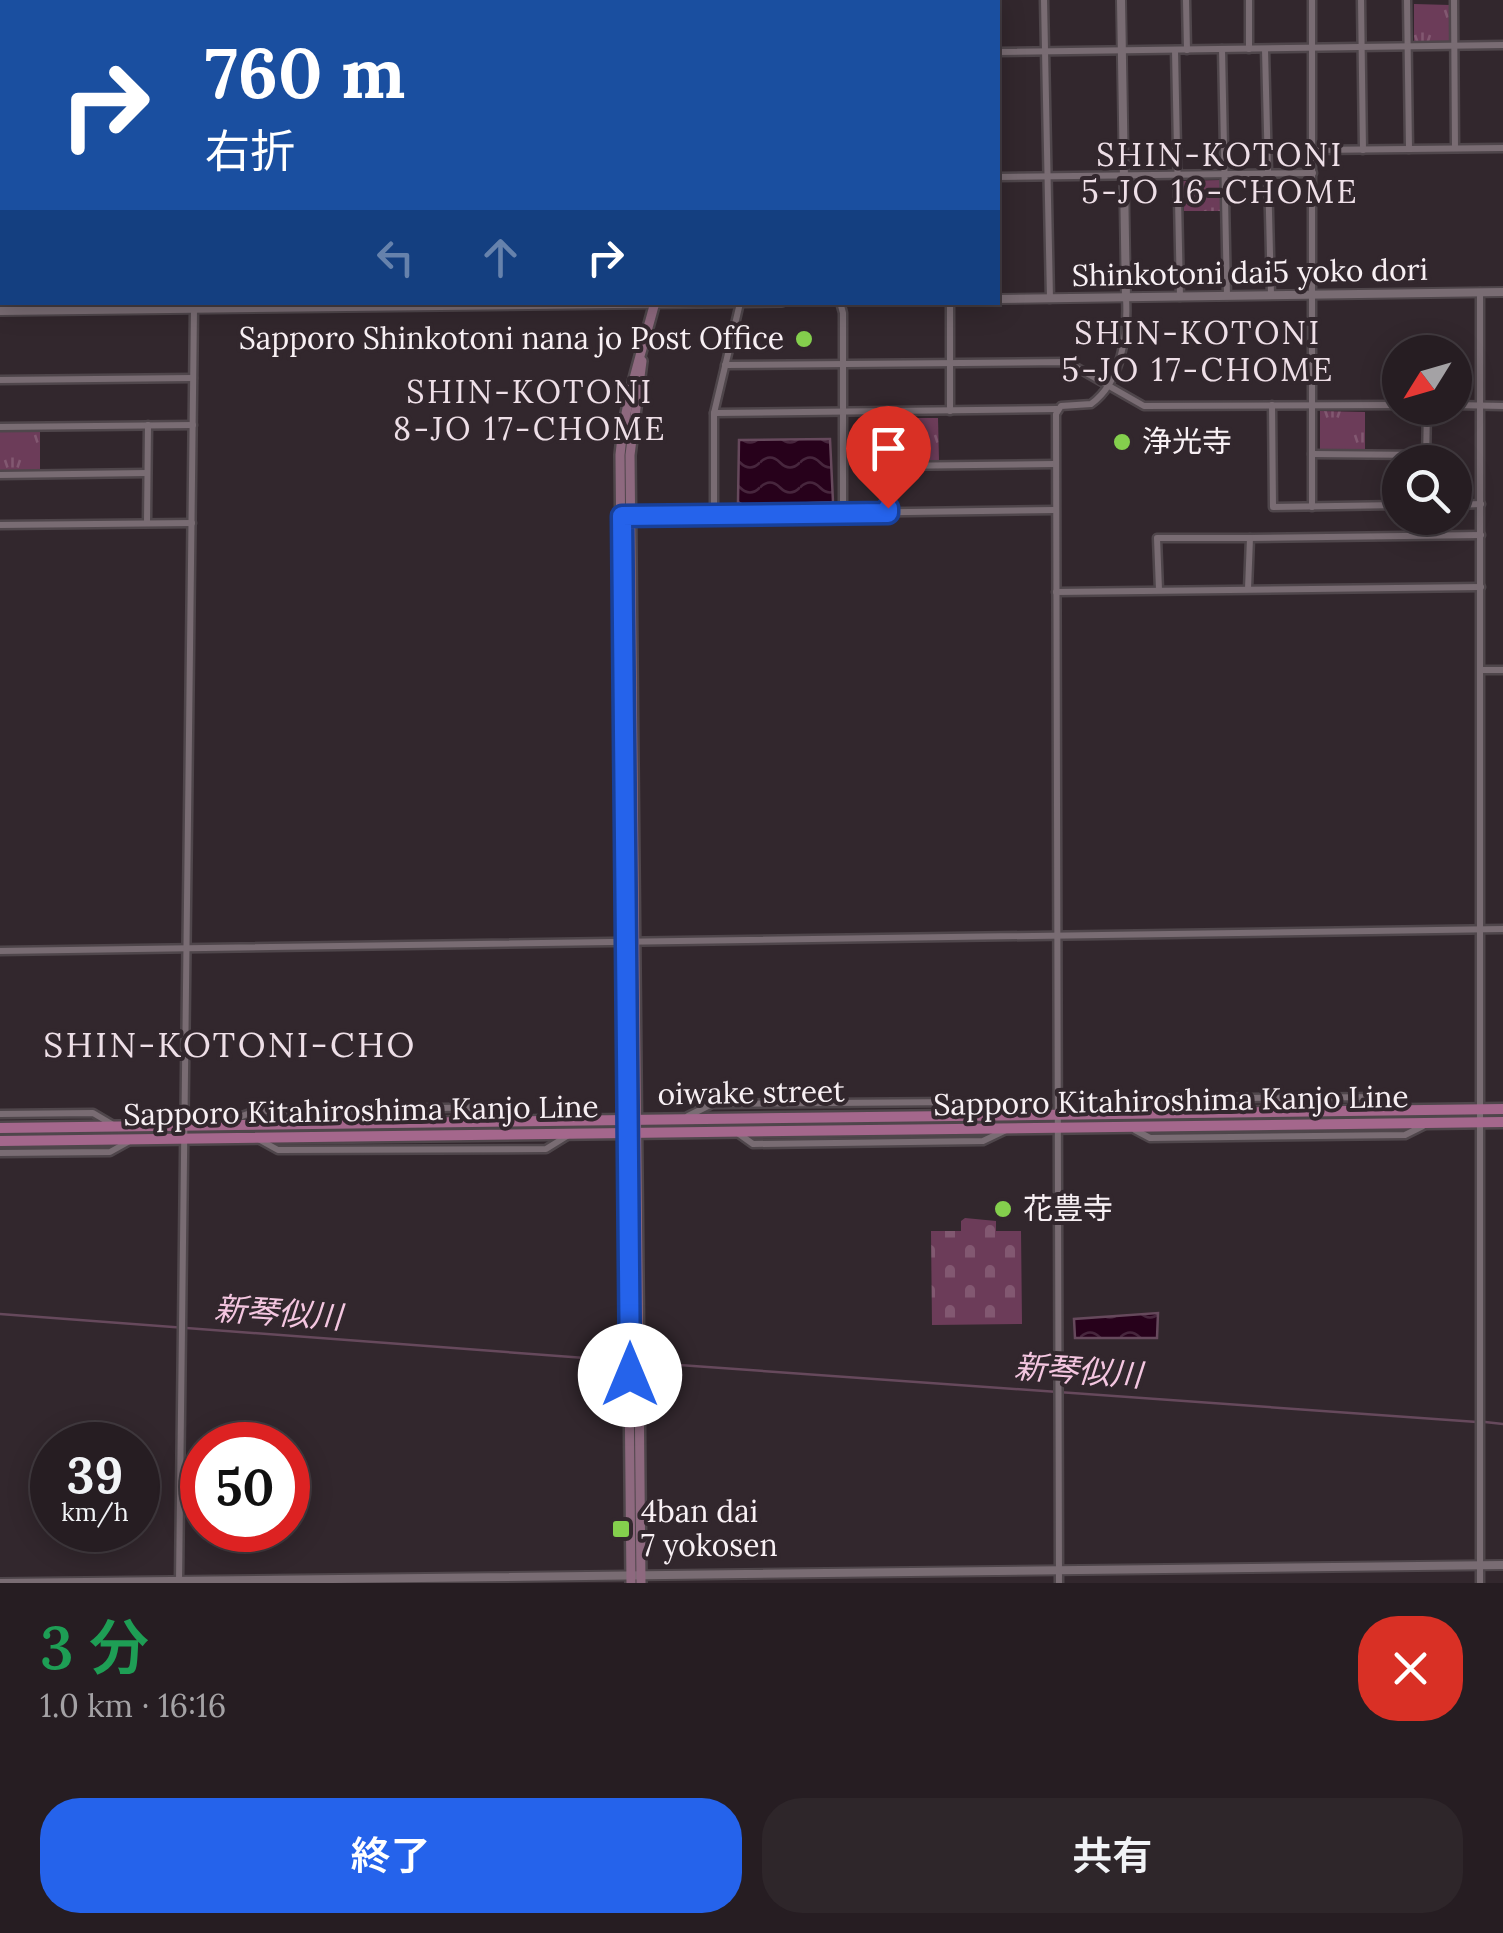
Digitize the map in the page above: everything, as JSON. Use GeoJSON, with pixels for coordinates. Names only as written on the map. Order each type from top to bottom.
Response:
{"type":"FeatureCollection","features":[{"type":"Feature","properties":{"kind":"main road"},"geometry":{"type":"LineString","coordinates":[[636,1579],[626,516],[642,353],[655,305]]}},
{"type":"Feature","properties":{"kind":"main road","name":"oiwake street"},"geometry":{"type":"LineString","coordinates":[[0,1128],[523,1122],[634,1126],[683,1119],[1503,1109]]}},
{"type":"Feature","properties":{"kind":"main road","name":"Sapporo Kitahiroshima Kanjo Line"},"geometry":{"type":"LineString","coordinates":[[0,1141],[572,1133],[634,1126],[736,1131],[1503,1122]]}},
{"type":"Feature","properties":{"kind":"street"},"geometry":{"type":"LineString","coordinates":[[1044,0],[1050,298]]}},
{"type":"Feature","properties":{"kind":"street"},"geometry":{"type":"LineString","coordinates":[[714,412],[1058,409],[1064,405],[1092,404],[1107,385],[1124,340],[1120,0]]}},
{"type":"Feature","properties":{"kind":"street"},"geometry":{"type":"LineString","coordinates":[[1186,0],[1186,50]]}},
{"type":"Feature","properties":{"kind":"street"},"geometry":{"type":"LineString","coordinates":[[1249,0],[1250,49]]}},
{"type":"Feature","properties":{"kind":"street"},"geometry":{"type":"LineString","coordinates":[[1312,0],[1312,507]]}},
{"type":"Feature","properties":{"kind":"street"},"geometry":{"type":"LineString","coordinates":[[1361,0],[1362,150]]}},
{"type":"Feature","properties":{"kind":"street"},"geometry":{"type":"LineString","coordinates":[[1408,0],[1409,149]]}},
{"type":"Feature","properties":{"kind":"street"},"geometry":{"type":"LineString","coordinates":[[1454,0],[1455,148]]}},
{"type":"Feature","properties":{"kind":"street"},"geometry":{"type":"LineString","coordinates":[[1000,52],[1503,46]]}},
{"type":"Feature","properties":{"kind":"street"},"geometry":{"type":"LineString","coordinates":[[1265,48],[1270,295]]}},
{"type":"Feature","properties":{"kind":"street"},"geometry":{"type":"LineString","coordinates":[[1222,49],[1228,296]]}},
{"type":"Feature","properties":{"kind":"street"},"geometry":{"type":"LineString","coordinates":[[1175,50],[1180,297]]}},
{"type":"Feature","properties":{"kind":"street"},"geometry":{"type":"LineString","coordinates":[[1314,150],[1503,148]]}},
{"type":"Feature","properties":{"kind":"street"},"geometry":{"type":"LineString","coordinates":[[1000,177],[1313,173]]}},
{"type":"Feature","properties":{"kind":"street"},"geometry":{"type":"LineString","coordinates":[[1480,292],[1480,1583]]}},
{"type":"Feature","properties":{"kind":"street","name":"Shinkotoni dai5 yoko dori"},"geometry":{"type":"LineString","coordinates":[[1000,299],[1503,292]]}},
{"type":"Feature","properties":{"kind":"street"},"geometry":{"type":"LineString","coordinates":[[0,311],[14,307],[260,305]]}},
{"type":"Feature","properties":{"kind":"street"},"geometry":{"type":"LineString","coordinates":[[714,516],[714,412],[740,305]]}},
{"type":"Feature","properties":{"kind":"street"},"geometry":{"type":"LineString","coordinates":[[840,305],[844,514]]}},
{"type":"Feature","properties":{"kind":"street"},"geometry":{"type":"LineString","coordinates":[[950,305],[950,411]]}},
{"type":"Feature","properties":{"kind":"street"},"geometry":{"type":"LineString","coordinates":[[179,1582],[194,308]]}},
{"type":"Feature","properties":{"kind":"street"},"geometry":{"type":"LineString","coordinates":[[725,365],[1067,362],[1144,406],[1382,405]]}},
{"type":"Feature","properties":{"kind":"street"},"geometry":{"type":"LineString","coordinates":[[0,380],[193,378]]}},
{"type":"Feature","properties":{"kind":"street"},"geometry":{"type":"LineString","coordinates":[[1272,404],[1274,507],[1382,506]]}},
{"type":"Feature","properties":{"kind":"street"},"geometry":{"type":"LineString","coordinates":[[1472,405],[1503,406]]}},
{"type":"Feature","properties":{"kind":"street"},"geometry":{"type":"LineString","coordinates":[[1058,409],[1059,1583]]}},
{"type":"Feature","properties":{"kind":"street"},"geometry":{"type":"LineString","coordinates":[[887,411],[888,513]]}},
{"type":"Feature","properties":{"kind":"street"},"geometry":{"type":"LineString","coordinates":[[0,427],[193,424]]}},
{"type":"Feature","properties":{"kind":"street"},"geometry":{"type":"LineString","coordinates":[[147,523],[148,425]]}},
{"type":"Feature","properties":{"kind":"street"},"geometry":{"type":"LineString","coordinates":[[1312,454],[1382,456]]}},
{"type":"Feature","properties":{"kind":"street"},"geometry":{"type":"LineString","coordinates":[[887,466],[1056,464]]}},
{"type":"Feature","properties":{"kind":"street"},"geometry":{"type":"LineString","coordinates":[[0,475],[147,473]]}},
{"type":"Feature","properties":{"kind":"street"},"geometry":{"type":"LineString","coordinates":[[1472,504],[1481,504]]}},
{"type":"Feature","properties":{"kind":"street"},"geometry":{"type":"LineString","coordinates":[[626,516],[1056,510]]}},
{"type":"Feature","properties":{"kind":"street"},"geometry":{"type":"LineString","coordinates":[[0,524],[192,522]]}},
{"type":"Feature","properties":{"kind":"street"},"geometry":{"type":"LineString","coordinates":[[1159,590],[1158,538],[1481,536]]}},
{"type":"Feature","properties":{"kind":"street"},"geometry":{"type":"LineString","coordinates":[[1248,590],[1250,538]]}},
{"type":"Feature","properties":{"kind":"street"},"geometry":{"type":"LineString","coordinates":[[1056,592],[1481,587]]}},
{"type":"Feature","properties":{"kind":"street"},"geometry":{"type":"LineString","coordinates":[[1481,670],[1503,670]]}},
{"type":"Feature","properties":{"kind":"street"},"geometry":{"type":"LineString","coordinates":[[0,952],[1503,930]]}},
{"type":"Feature","properties":{"kind":"street"},"geometry":{"type":"LineString","coordinates":[[0,1114],[93,1112],[115,1126]]}},
{"type":"Feature","properties":{"kind":"street"},"geometry":{"type":"LineString","coordinates":[[0,1153],[110,1152],[134,1140]]}},
{"type":"Feature","properties":{"kind":"street"},"geometry":{"type":"LineString","coordinates":[[0,1583],[636,1579],[1059,1569],[1503,1565]]}},
{"type":"Feature","properties":{"kind":"green space"},"geometry":{"type":"Polygon","coordinates":[[[1414,4],[1450,5],[1450,42],[1414,43],[1414,4]]]}},
{"type":"Feature","properties":{"kind":"green space"},"geometry":{"type":"Polygon","coordinates":[[[1220,180],[1220,211],[1184,211],[1183,181],[1220,180]]]}},
{"type":"Feature","properties":{"kind":"green space"},"geometry":{"type":"Polygon","coordinates":[[[1320,411],[1365,412],[1365,451],[1320,451],[1320,411]]]}},
{"type":"Feature","properties":{"kind":"green space"},"geometry":{"type":"Polygon","coordinates":[[[893,418],[938,418],[939,461],[893,462],[893,418]]]}},
{"type":"Feature","properties":{"kind":"green space"},"geometry":{"type":"Polygon","coordinates":[[[0,431],[40,432],[40,470],[0,470],[0,431]]]}},
{"type":"Feature","properties":{"kind":"green space"},"geometry":{"type":"Polygon","coordinates":[[[965,1218],[996,1221],[996,1231],[1021,1231],[1022,1324],[932,1325],[931,1231],[961,1231],[965,1218]]]}},
{"type":"Feature","properties":{"kind":"water"},"geometry":{"type":"Polygon","coordinates":[[[830,439],[833,502],[745,506],[738,502],[739,440],[830,439]]]}},
{"type":"Feature","properties":{"kind":"water"},"geometry":{"type":"Polygon","coordinates":[[[1158,1313],[1157,1338],[1075,1338],[1074,1319],[1158,1313]]]}},
{"type":"Feature","properties":{"kind":"waterway","name":"新琴似川"},"geometry":{"type":"LineString","coordinates":[[0,1314],[612,1360]]}},
{"type":"Feature","properties":{"kind":"waterway","name":"新琴似川"},"geometry":{"type":"LineString","coordinates":[[651,1363],[1477,1422]]}},
{"type":"Feature","properties":{"kind":"waterway","name":"新琴似川"},"geometry":{"type":"LineString","coordinates":[[1485,1422],[1503,1424]]}},
{"type":"Feature","properties":{"kind":"place","name":"Sapporo Shinkotoni nana jo Post Office"},"geometry":{"type":"Point","coordinates":[804,339]}},
{"type":"Feature","properties":{"kind":"place","name":"浄光寺"},"geometry":{"type":"Point","coordinates":[1122,442]}},
{"type":"Feature","properties":{"kind":"place","name":"花豊寺"},"geometry":{"type":"Point","coordinates":[1003,1209]}},
{"type":"Feature","properties":{"kind":"place","name":"4ban dai 7 yokosen"},"geometry":{"type":"Point","coordinates":[621,1529]}},
{"type":"Feature","properties":{"kind":"district","name":"SHIN-KOTONI 5-JO 16-CHOME"},"geometry":{"type":"Point","coordinates":[1220,174]}},
{"type":"Feature","properties":{"kind":"district","name":"SHIN-KOTONI 5-JO 17-CHOME"},"geometry":{"type":"Point","coordinates":[1198,352]}},
{"type":"Feature","properties":{"kind":"district","name":"SHIN-KOTONI 8-JO 17-CHOME"},"geometry":{"type":"Point","coordinates":[530,410]}},
{"type":"Feature","properties":{"kind":"district","name":"SHIN-KOTONI-CHO"},"geometry":{"type":"Point","coordinates":[230,1045]}},
{"type":"Feature","properties":{"kind":"route"},"geometry":{"type":"LineString","coordinates":[[630,1375],[622,516],[888,513],[888,508]]}}]}
